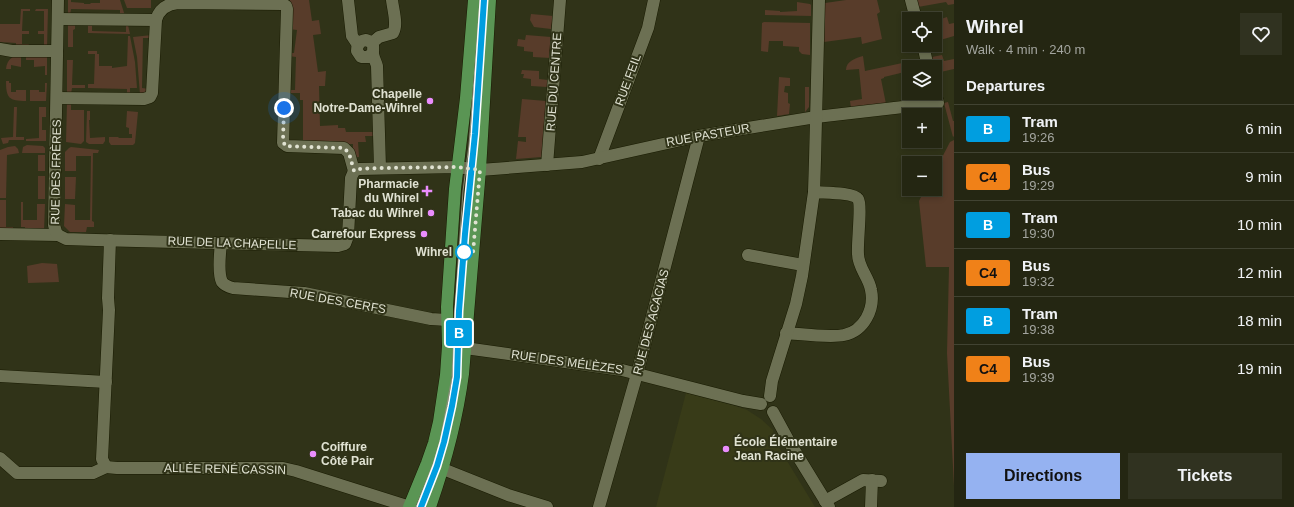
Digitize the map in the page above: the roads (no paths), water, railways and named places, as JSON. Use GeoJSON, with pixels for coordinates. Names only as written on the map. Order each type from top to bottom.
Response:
{"type":"FeatureCollection","features":[{"type":"Feature","properties":{"kind":"main road"},"geometry":{"type":"LineString","coordinates":[[410,507],[427,463],[439,422],[447,364],[447,320],[453,212],[466,98],[474,0]]}},
{"type":"Feature","properties":{"kind":"main road"},"geometry":{"type":"LineString","coordinates":[[430,507],[443,469],[452,436],[459,401],[480,170],[490,0]]}},
{"type":"Feature","properties":{"kind":"street","name":"RUE DES FRÈRES"},"geometry":{"type":"LineString","coordinates":[[0,234],[58,235],[54,225],[58,0]]}},
{"type":"Feature","properties":{"kind":"street"},"geometry":{"type":"LineString","coordinates":[[348,0],[352,36],[358,45],[357,52],[362,57],[368,57],[379,37],[393,33],[395,26],[392,0]]}},
{"type":"Feature","properties":{"kind":"street","name":"RUE DU CENTRE"},"geometry":{"type":"LineString","coordinates":[[547,165],[560,0]]}},
{"type":"Feature","properties":{"kind":"street","name":"RUE FEIL"},"geometry":{"type":"LineString","coordinates":[[599,158],[648,28],[654,0]]}},
{"type":"Feature","properties":{"kind":"street"},"geometry":{"type":"LineString","coordinates":[[770,396],[772,381],[796,304],[814,192],[819,0]]}},
{"type":"Feature","properties":{"kind":"street"},"geometry":{"type":"LineString","coordinates":[[911,0],[914,12]]}},
{"type":"Feature","properties":{"kind":"street"},"geometry":{"type":"LineString","coordinates":[[57,98],[144,99],[150,97],[152,93],[156,20],[161,10],[168,6],[175,4],[285,4],[287,13],[283,143],[287,146],[344,148],[349,153],[354,171],[359,169],[380,168],[457,167],[480,170]]}},
{"type":"Feature","properties":{"kind":"street"},"geometry":{"type":"LineString","coordinates":[[58,19],[156,20]]}},
{"type":"Feature","properties":{"kind":"street"},"geometry":{"type":"LineString","coordinates":[[372,48],[377,66],[380,168]]}},
{"type":"Feature","properties":{"kind":"street"},"geometry":{"type":"LineString","coordinates":[[0,49],[58,51]]}},
{"type":"Feature","properties":{"kind":"street","name":"RUE PASTEUR"},"geometry":{"type":"LineString","coordinates":[[480,170],[582,162],[699,136],[923,100]]}},
{"type":"Feature","properties":{"kind":"street","name":"RUE DES ACACIAS"},"geometry":{"type":"LineString","coordinates":[[599,507],[638,374],[699,136]]}},
{"type":"Feature","properties":{"kind":"street","name":"RUE DE LA CHAPELLE"},"geometry":{"type":"LineString","coordinates":[[58,235],[66,238],[110,240],[334,246],[345,244],[349,231],[351,184],[354,171]]}},
{"type":"Feature","properties":{"kind":"street"},"geometry":{"type":"LineString","coordinates":[[786,333],[833,336],[845,335],[862,324],[871,308],[871,289],[869,282],[861,268],[858,256],[858,200],[854,196],[848,194],[814,192]]}},
{"type":"Feature","properties":{"kind":"street"},"geometry":{"type":"LineString","coordinates":[[0,458],[17,473],[93,473],[106,467],[102,459],[110,240]]}},
{"type":"Feature","properties":{"kind":"street","name":"RUE DES CERFS"},"geometry":{"type":"LineString","coordinates":[[221,243],[220,274],[222,281],[228,287],[304,293],[431,319],[447,320]]}},
{"type":"Feature","properties":{"kind":"street"},"geometry":{"type":"LineString","coordinates":[[748,255],[803,265]]}},
{"type":"Feature","properties":{"kind":"street","name":"RUE DES MÉLÈZES"},"geometry":{"type":"LineString","coordinates":[[465,348],[622,370],[743,401],[761,404]]}},
{"type":"Feature","properties":{"kind":"street"},"geometry":{"type":"LineString","coordinates":[[0,376],[106,382]]}},
{"type":"Feature","properties":{"kind":"street"},"geometry":{"type":"LineString","coordinates":[[770,396],[778,402],[778,406],[773,412],[769,413],[764,411],[761,404],[763,398],[770,396]]}},
{"type":"Feature","properties":{"kind":"street"},"geometry":{"type":"LineString","coordinates":[[773,412],[827,504],[863,480],[876,480],[871,507]]}},
{"type":"Feature","properties":{"kind":"street","name":"ALLÉE RENÉ CASSIN"},"geometry":{"type":"LineString","coordinates":[[106,467],[283,468],[410,507]]}},
{"type":"Feature","properties":{"kind":"street"},"geometry":{"type":"LineString","coordinates":[[443,469],[508,495],[547,507]]}},
{"type":"Feature","properties":{"kind":"tram line"},"geometry":{"type":"LineString","coordinates":[[416,507],[433,464],[440,441],[452,377],[463,191],[469,145],[480,0]]}},
{"type":"Feature","properties":{"kind":"tram line","name":"B"},"geometry":{"type":"LineString","coordinates":[[421,507],[437,466],[444,442],[457,377],[459,311],[468,190],[475,134],[484,0]]}},
{"type":"Feature","properties":{"kind":"place","name":"Chapelle Notre-Dame-Wihrel"},"geometry":{"type":"Point","coordinates":[430,101]}},
{"type":"Feature","properties":{"kind":"place","name":"Pharmacie du Whirel"},"geometry":{"type":"Point","coordinates":[427,191]}},
{"type":"Feature","properties":{"kind":"place","name":"Tabac du Wihrel"},"geometry":{"type":"Point","coordinates":[431,213]}},
{"type":"Feature","properties":{"kind":"place","name":"Carrefour Express"},"geometry":{"type":"Point","coordinates":[424,234]}},
{"type":"Feature","properties":{"kind":"place","name":"Wihrel"},"geometry":{"type":"Point","coordinates":[464,252]}},
{"type":"Feature","properties":{"kind":"place","name":"École Élémentaire Jean Racine"},"geometry":{"type":"Point","coordinates":[726,449]}},
{"type":"Feature","properties":{"kind":"place","name":"Coiffure Côté Pair"},"geometry":{"type":"Point","coordinates":[313,454]}}]}
